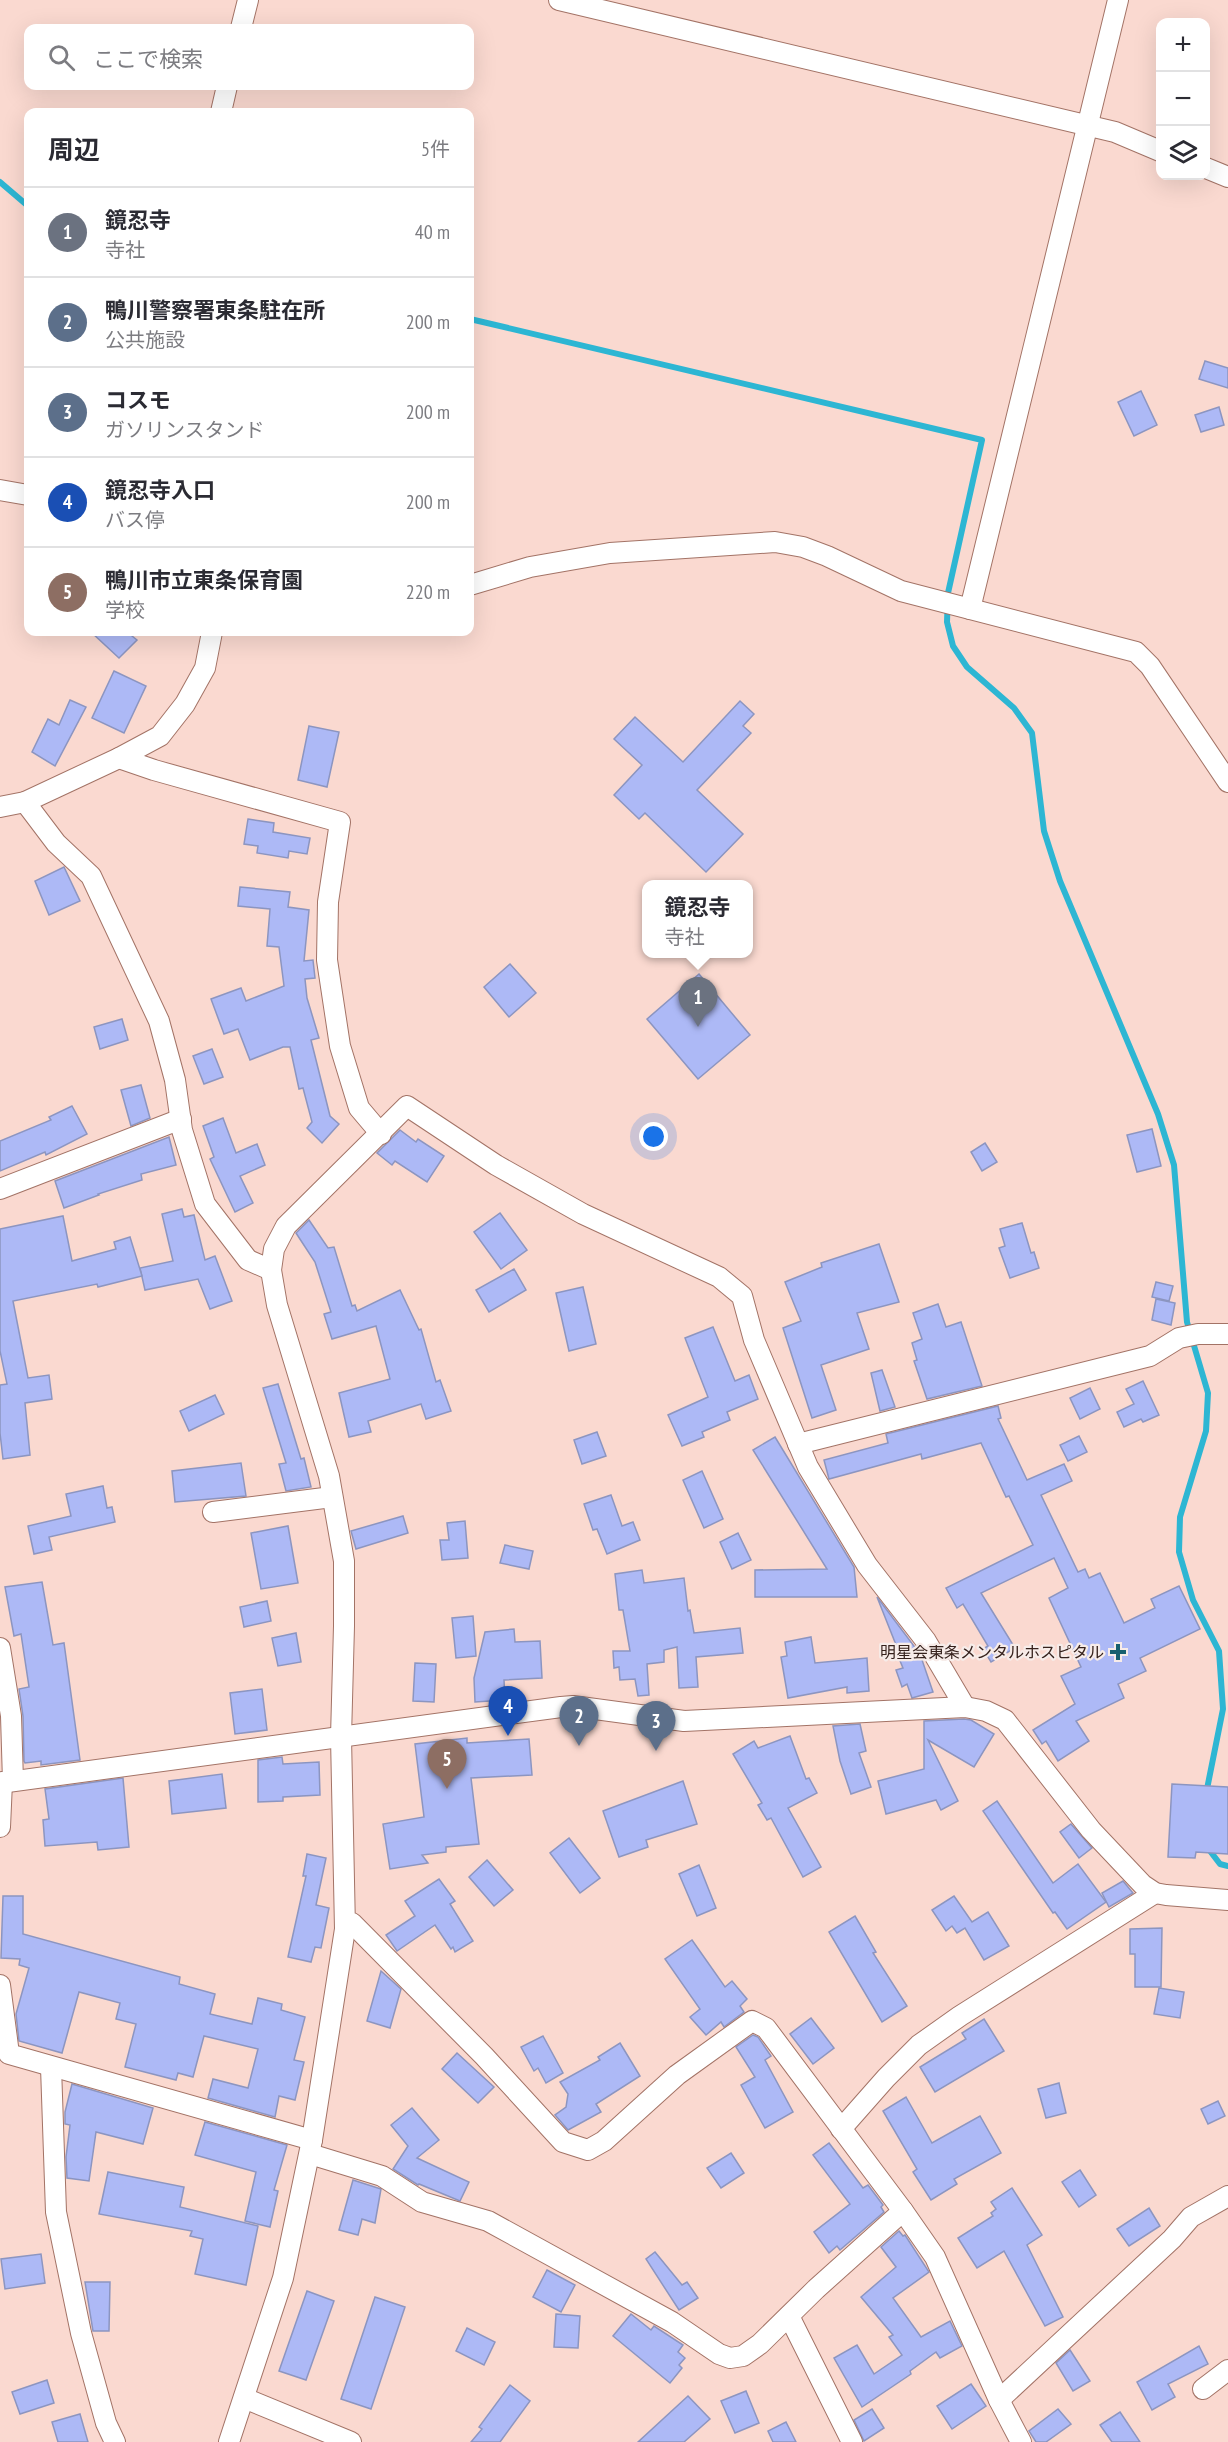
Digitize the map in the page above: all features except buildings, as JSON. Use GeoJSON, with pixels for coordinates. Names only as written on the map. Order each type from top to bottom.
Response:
{"type":"FeatureCollection","features":[{"type":"Feature","properties":{"kind":"street"},"geometry":{"type":"LineString","coordinates":[[242,24],[248,0]]}},
{"type":"Feature","properties":{"kind":"street"},"geometry":{"type":"LineString","coordinates":[[559,0],[1088,128],[1114,132],[1156,149]]}},
{"type":"Feature","properties":{"kind":"street"},"geometry":{"type":"LineString","coordinates":[[964,608],[1119,0]]}},
{"type":"Feature","properties":{"kind":"street"},"geometry":{"type":"LineString","coordinates":[[222,108],[226,90]]}},
{"type":"Feature","properties":{"kind":"street"},"geometry":{"type":"LineString","coordinates":[[1210,170],[1228,177]]}},
{"type":"Feature","properties":{"kind":"street"},"geometry":{"type":"LineString","coordinates":[[0,490],[24,494]]}},
{"type":"Feature","properties":{"kind":"street"},"geometry":{"type":"LineString","coordinates":[[474,584],[530,567],[610,553],[775,542],[803,547],[901,591],[1136,652],[1150,666],[1228,782]]}},
{"type":"Feature","properties":{"kind":"street"},"geometry":{"type":"LineString","coordinates":[[0,807],[25,802],[160,736],[184,704],[204,668],[211,636]]}},
{"type":"Feature","properties":{"kind":"street"},"geometry":{"type":"LineString","coordinates":[[119,758],[340,822],[328,902],[327,960],[340,1046],[359,1108],[381,1134]]}},
{"type":"Feature","properties":{"kind":"street"},"geometry":{"type":"LineString","coordinates":[[25,802],[56,843],[92,876],[159,1021],[175,1080],[181,1119],[205,1204],[248,1260],[271,1270]]}},
{"type":"Feature","properties":{"kind":"street"},"geometry":{"type":"LineString","coordinates":[[229,2442],[283,2278],[311,2147],[345,1929],[341,1737],[344,1561],[328,1476],[277,1305],[271,1270],[274,1249],[286,1226],[407,1106],[496,1165],[584,1214],[719,1277],[742,1296],[754,1340],[808,1467],[867,1565],[926,1641],[965,1707]]}},
{"type":"Feature","properties":{"kind":"street"},"geometry":{"type":"LineString","coordinates":[[0,1189],[181,1119]]}},
{"type":"Feature","properties":{"kind":"street"},"geometry":{"type":"LineString","coordinates":[[798,1444],[1150,1356],[1179,1338],[1198,1334],[1228,1335]]}},
{"type":"Feature","properties":{"kind":"street"},"geometry":{"type":"LineString","coordinates":[[213,1512],[332,1497]]}},
{"type":"Feature","properties":{"kind":"street"},"geometry":{"type":"LineString","coordinates":[[0,1648],[11,1716],[0,1827]]}},
{"type":"Feature","properties":{"kind":"street"},"geometry":{"type":"LineString","coordinates":[[5,1782],[573,1706],[684,1721],[965,1707],[986,1711],[1005,1720],[1035,1755],[1091,1830],[1133,1877],[1155,1893],[1228,1900]]}},
{"type":"Feature","properties":{"kind":"street"},"geometry":{"type":"LineString","coordinates":[[841,2129],[919,2045],[960,2016],[1155,1893]]}},
{"type":"Feature","properties":{"kind":"street"},"geometry":{"type":"LineString","coordinates":[[345,1929],[352,1923],[484,2056],[563,2142],[588,2150],[604,2141],[677,2075],[752,2021],[765,2028],[935,2257],[999,2400],[1021,2442]]}},
{"type":"Feature","properties":{"kind":"street"},"geometry":{"type":"LineString","coordinates":[[0,1985],[9,2054],[311,2147],[382,2176],[422,2202],[488,2221],[672,2322],[719,2354],[729,2358],[743,2356],[760,2344],[903,2211]]}},
{"type":"Feature","properties":{"kind":"street"},"geometry":{"type":"LineString","coordinates":[[51,2067],[56,2212],[81,2332],[106,2423],[115,2442]]}},
{"type":"Feature","properties":{"kind":"street"},"geometry":{"type":"LineString","coordinates":[[999,2400],[1172,2239],[1191,2217],[1228,2196]]}},
{"type":"Feature","properties":{"kind":"street"},"geometry":{"type":"LineString","coordinates":[[789,2316],[852,2442]]}},
{"type":"Feature","properties":{"kind":"street"},"geometry":{"type":"LineString","coordinates":[[1203,2389],[1228,2370]]}},
{"type":"Feature","properties":{"kind":"street"},"geometry":{"type":"LineString","coordinates":[[244,2397],[351,2442]]}},
{"type":"Feature","properties":{"kind":"waterway"},"geometry":{"type":"LineString","coordinates":[[0,182],[24,203]]}},
{"type":"Feature","properties":{"kind":"waterway"},"geometry":{"type":"LineString","coordinates":[[474,320],[982,440],[948,593],[947,622],[953,646],[967,667],[1014,708],[1032,733],[1044,831],[1060,881],[1158,1114],[1174,1165],[1187,1322],[1208,1393],[1206,1431],[1180,1517],[1179,1552],[1193,1600],[1219,1651],[1223,1709],[1206,1794]]}},
{"type":"Feature","properties":{"kind":"waterway"},"geometry":{"type":"LineString","coordinates":[[1207,1847],[1220,1864],[1228,1866]]}},
{"type":"Feature","properties":{"kind":"place","name":"鏡忍寺"},"geometry":{"type":"Point","coordinates":[698,1027]}},
{"type":"Feature","properties":{"kind":"place","name":"明星会東条メンタルホスピタル"},"geometry":{"type":"Point","coordinates":[1118,1652]}},
{"type":"Feature","properties":{"kind":"place","name":"鏡忍寺入口"},"geometry":{"type":"Point","coordinates":[508,1736]}},
{"type":"Feature","properties":{"kind":"place","name":"鴨川警察署東条駐在所"},"geometry":{"type":"Point","coordinates":[579,1746]}},
{"type":"Feature","properties":{"kind":"place","name":"コスモ"},"geometry":{"type":"Point","coordinates":[656,1751]}},
{"type":"Feature","properties":{"kind":"place","name":"鴨川市立東条保育園"},"geometry":{"type":"Point","coordinates":[447,1789]}}]}
